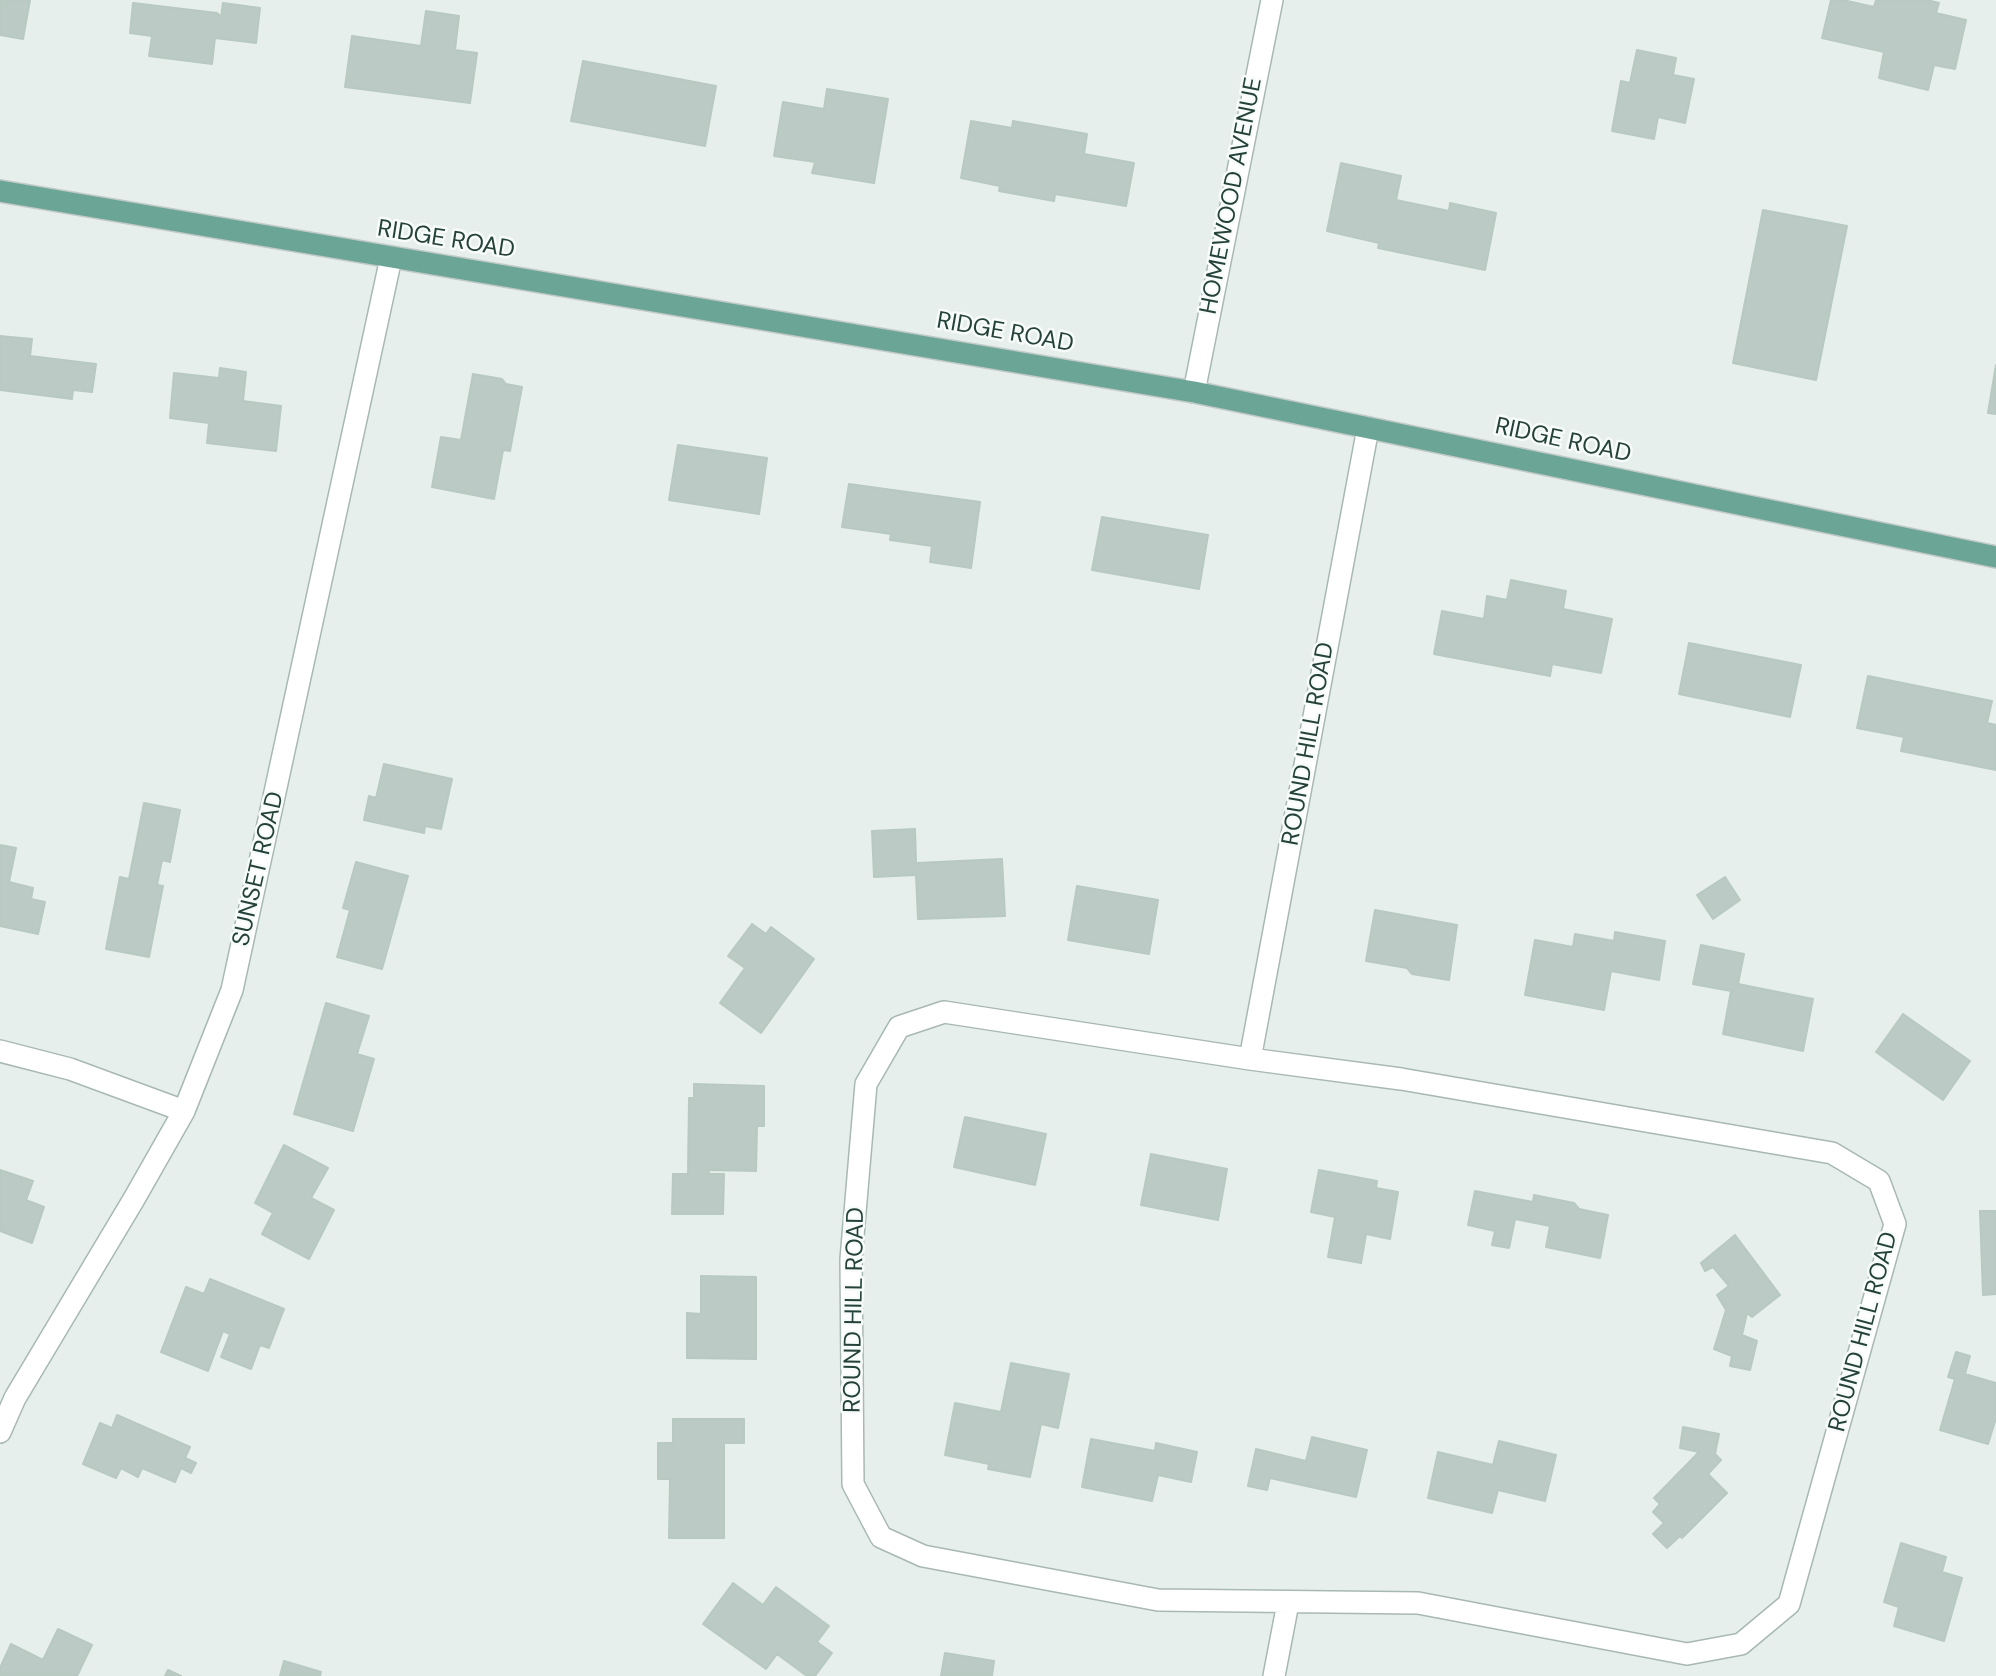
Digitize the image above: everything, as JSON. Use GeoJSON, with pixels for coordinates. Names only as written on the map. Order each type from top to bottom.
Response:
{"type":"FeatureCollection","features":[{"type":"Feature","properties":{"kind":"main road","name":"RIDGE ROAD"},"geometry":{"type":"LineString","coordinates":[[0,191],[1194,392],[1996,557]]}},
{"type":"Feature","properties":{"kind":"street","name":"HOMEWOOD AVENUE"},"geometry":{"type":"LineString","coordinates":[[1194,392],[1272,0]]}},
{"type":"Feature","properties":{"kind":"street","name":"SUNSET ROAD"},"geometry":{"type":"LineString","coordinates":[[0,1432],[15,1398],[184,1111],[232,990],[391,258]]}},
{"type":"Feature","properties":{"kind":"street","name":"ROUND HILL ROAD"},"geometry":{"type":"LineString","coordinates":[[1250,1059],[1368,428]]}},
{"type":"Feature","properties":{"kind":"street","name":"ROUND HILL ROAD"},"geometry":{"type":"LineString","coordinates":[[944,1012],[1250,1059],[1401,1079],[1832,1153],[1879,1181],[1895,1224],[1789,1604],[1741,1644],[1687,1654],[1418,1604],[1288,1603],[1158,1600],[923,1556],[881,1537],[853,1483],[851,1259],[866,1084],[899,1027],[944,1012]]}},
{"type":"Feature","properties":{"kind":"street"},"geometry":{"type":"LineString","coordinates":[[0,1051],[70,1069],[184,1111]]}},
{"type":"Feature","properties":{"kind":"street"},"geometry":{"type":"LineString","coordinates":[[1274,1676],[1288,1603]]}},
{"type":"Feature","properties":{"kind":"building"},"geometry":{"type":"Polygon","coordinates":[[[0,0],[30,0],[23,39],[0,35],[0,0]]]}},
{"type":"Feature","properties":{"kind":"building"},"geometry":{"type":"Polygon","coordinates":[[[1831,0],[1874,7],[1876,0],[1927,0],[1939,3],[1936,13],[1966,20],[1955,69],[1934,65],[1928,90],[1879,78],[1884,52],[1822,38],[1831,0]]]}},
{"type":"Feature","properties":{"kind":"building"},"geometry":{"type":"Polygon","coordinates":[[[133,3],[217,13],[221,17],[223,3],[260,8],[256,43],[215,38],[212,64],[149,56],[152,36],[130,33],[133,3]]]}},
{"type":"Feature","properties":{"kind":"building"},"geometry":{"type":"Polygon","coordinates":[[[426,11],[459,16],[455,50],[477,53],[470,103],[345,87],[352,36],[421,46],[426,11]]]}},
{"type":"Feature","properties":{"kind":"building"},"geometry":{"type":"Polygon","coordinates":[[[1637,50],[1676,58],[1673,75],[1694,79],[1685,123],[1658,117],[1654,139],[1612,131],[1621,81],[1630,83],[1637,50]]]}},
{"type":"Feature","properties":{"kind":"building"},"geometry":{"type":"Polygon","coordinates":[[[583,61],[716,86],[705,146],[571,121],[583,61]]]}},
{"type":"Feature","properties":{"kind":"building"},"geometry":{"type":"Polygon","coordinates":[[[827,89],[888,99],[874,183],[812,173],[815,162],[774,156],[783,102],[824,109],[827,89]]]}},
{"type":"Feature","properties":{"kind":"building"},"geometry":{"type":"Polygon","coordinates":[[[971,121],[1012,128],[1013,121],[1087,134],[1084,154],[1134,163],[1126,206],[1055,194],[1054,201],[999,191],[1000,186],[961,178],[971,121]]]}},
{"type":"Feature","properties":{"kind":"building"},"geometry":{"type":"Polygon","coordinates":[[[1341,163],[1401,176],[1396,200],[1449,211],[1450,203],[1496,213],[1485,270],[1378,248],[1379,243],[1327,231],[1341,163]]]}},
{"type":"Feature","properties":{"kind":"building"},"geometry":{"type":"Polygon","coordinates":[[[1763,210],[1847,226],[1816,380],[1733,363],[1763,210]]]}},
{"type":"Feature","properties":{"kind":"building"},"geometry":{"type":"Polygon","coordinates":[[[0,336],[32,339],[30,356],[96,364],[92,392],[73,390],[72,399],[0,390],[0,336]]]}},
{"type":"Feature","properties":{"kind":"building"},"geometry":{"type":"Polygon","coordinates":[[[1996,365],[1996,414],[1988,413],[1996,365]]]}},
{"type":"Feature","properties":{"kind":"building"},"geometry":{"type":"Polygon","coordinates":[[[220,368],[246,372],[243,401],[281,406],[276,451],[207,443],[209,423],[170,418],[174,373],[219,378],[220,368]]]}},
{"type":"Feature","properties":{"kind":"building"},"geometry":{"type":"Polygon","coordinates":[[[473,374],[502,379],[506,384],[522,387],[510,451],[503,450],[494,499],[432,487],[441,437],[461,440],[473,374]]]}},
{"type":"Feature","properties":{"kind":"building"},"geometry":{"type":"Polygon","coordinates":[[[678,445],[767,458],[759,514],[669,500],[678,445]]]}},
{"type":"Feature","properties":{"kind":"building"},"geometry":{"type":"Polygon","coordinates":[[[849,484],[980,502],[971,568],[930,562],[932,546],[890,540],[891,534],[842,527],[849,484]]]}},
{"type":"Feature","properties":{"kind":"building"},"geometry":{"type":"Polygon","coordinates":[[[1102,517],[1208,535],[1199,589],[1092,570],[1102,517]]]}},
{"type":"Feature","properties":{"kind":"building"},"geometry":{"type":"Polygon","coordinates":[[[1511,580],[1566,591],[1563,609],[1612,619],[1601,673],[1552,664],[1550,676],[1434,654],[1442,611],[1484,619],[1487,596],[1507,600],[1511,580]]]}},
{"type":"Feature","properties":{"kind":"building"},"geometry":{"type":"Polygon","coordinates":[[[1689,643],[1801,665],[1790,717],[1679,694],[1689,643]]]}},
{"type":"Feature","properties":{"kind":"building"},"geometry":{"type":"Polygon","coordinates":[[[1868,676],[1992,701],[1987,723],[1996,725],[1996,770],[1901,751],[1904,737],[1857,728],[1868,676]]]}},
{"type":"Feature","properties":{"kind":"building"},"geometry":{"type":"Polygon","coordinates":[[[384,764],[452,779],[441,829],[425,826],[424,833],[364,820],[369,796],[376,798],[384,764]]]}},
{"type":"Feature","properties":{"kind":"building"},"geometry":{"type":"Polygon","coordinates":[[[144,803],[180,810],[170,862],[162,860],[157,885],[163,886],[149,957],[106,949],[120,877],[129,879],[144,803]]]}},
{"type":"Feature","properties":{"kind":"building"},"geometry":{"type":"Polygon","coordinates":[[[915,829],[916,863],[1002,859],[1005,916],[918,919],[916,875],[874,877],[872,831],[915,829]]]}},
{"type":"Feature","properties":{"kind":"building"},"geometry":{"type":"Polygon","coordinates":[[[0,845],[16,848],[9,882],[33,888],[31,899],[45,902],[38,934],[0,926],[0,845]]]}},
{"type":"Feature","properties":{"kind":"building"},"geometry":{"type":"Polygon","coordinates":[[[356,862],[408,876],[382,969],[337,957],[350,910],[343,908],[356,862]]]}},
{"type":"Feature","properties":{"kind":"building"},"geometry":{"type":"Polygon","coordinates":[[[1725,877],[1740,900],[1713,919],[1697,895],[1725,877]]]}},
{"type":"Feature","properties":{"kind":"building"},"geometry":{"type":"Polygon","coordinates":[[[1077,886],[1158,900],[1149,954],[1068,940],[1077,886]]]}},
{"type":"Feature","properties":{"kind":"building"},"geometry":{"type":"Polygon","coordinates":[[[1375,910],[1457,925],[1449,980],[1412,974],[1407,968],[1366,961],[1375,910]]]}},
{"type":"Feature","properties":{"kind":"building"},"geometry":{"type":"Polygon","coordinates":[[[752,924],[766,934],[771,927],[814,959],[761,1033],[720,1003],[745,968],[728,956],[752,924]]]}},
{"type":"Feature","properties":{"kind":"building"},"geometry":{"type":"Polygon","coordinates":[[[1615,932],[1665,941],[1659,980],[1611,971],[1604,1010],[1525,995],[1535,940],[1573,947],[1575,934],[1614,941],[1615,932]]]}},
{"type":"Feature","properties":{"kind":"building"},"geometry":{"type":"Polygon","coordinates":[[[1701,945],[1744,954],[1738,984],[1813,999],[1803,1051],[1723,1034],[1731,991],[1693,984],[1701,945]]]}},
{"type":"Feature","properties":{"kind":"building"},"geometry":{"type":"Polygon","coordinates":[[[326,1003],[369,1016],[357,1054],[374,1059],[353,1131],[294,1114],[326,1003]]]}},
{"type":"Feature","properties":{"kind":"building"},"geometry":{"type":"Polygon","coordinates":[[[1903,1014],[1970,1061],[1943,1100],[1876,1052],[1903,1014]]]}},
{"type":"Feature","properties":{"kind":"building"},"geometry":{"type":"Polygon","coordinates":[[[694,1084],[764,1086],[764,1126],[757,1126],[756,1171],[709,1170],[709,1174],[724,1174],[723,1214],[672,1214],[673,1174],[688,1174],[689,1098],[694,1098],[694,1084]]]}},
{"type":"Feature","properties":{"kind":"building"},"geometry":{"type":"Polygon","coordinates":[[[965,1117],[1046,1134],[1035,1185],[954,1167],[965,1117]]]}},
{"type":"Feature","properties":{"kind":"building"},"geometry":{"type":"Polygon","coordinates":[[[284,1145],[328,1168],[311,1198],[334,1210],[309,1259],[262,1234],[273,1213],[255,1203],[284,1145]]]}},
{"type":"Feature","properties":{"kind":"building"},"geometry":{"type":"Polygon","coordinates":[[[1151,1154],[1227,1169],[1218,1220],[1141,1205],[1151,1154]]]}},
{"type":"Feature","properties":{"kind":"building"},"geometry":{"type":"Polygon","coordinates":[[[0,1170],[33,1181],[26,1200],[44,1207],[32,1243],[0,1231],[0,1170]]]}},
{"type":"Feature","properties":{"kind":"building"},"geometry":{"type":"Polygon","coordinates":[[[1319,1170],[1377,1181],[1376,1188],[1398,1192],[1390,1239],[1366,1234],[1361,1263],[1328,1257],[1335,1217],[1311,1212],[1319,1170]]]}},
{"type":"Feature","properties":{"kind":"building"},"geometry":{"type":"Polygon","coordinates":[[[1475,1191],[1533,1202],[1534,1195],[1574,1203],[1579,1209],[1608,1215],[1600,1258],[1546,1247],[1550,1226],[1515,1219],[1509,1248],[1492,1245],[1495,1231],[1468,1225],[1475,1191]]]}},
{"type":"Feature","properties":{"kind":"building"},"geometry":{"type":"Polygon","coordinates":[[[1980,1211],[1996,1211],[1996,1294],[1983,1295],[1980,1211]]]}},
{"type":"Feature","properties":{"kind":"building"},"geometry":{"type":"Polygon","coordinates":[[[1735,1235],[1780,1295],[1752,1317],[1747,1313],[1742,1335],[1757,1341],[1750,1370],[1730,1366],[1732,1356],[1714,1349],[1726,1310],[1717,1295],[1729,1286],[1713,1267],[1705,1271],[1701,1263],[1735,1235]]]}},
{"type":"Feature","properties":{"kind":"building"},"geometry":{"type":"Polygon","coordinates":[[[701,1276],[756,1277],[756,1359],[687,1358],[687,1313],[701,1314],[701,1276]]]}},
{"type":"Feature","properties":{"kind":"building"},"geometry":{"type":"Polygon","coordinates":[[[210,1279],[284,1309],[269,1348],[260,1345],[251,1369],[221,1357],[230,1334],[223,1331],[208,1371],[161,1352],[186,1287],[204,1294],[210,1279]]]}},
{"type":"Feature","properties":{"kind":"building"},"geometry":{"type":"Polygon","coordinates":[[[1956,1352],[1970,1356],[1965,1374],[1996,1383],[1996,1418],[1988,1444],[1940,1430],[1955,1379],[1948,1377],[1956,1352]]]}},
{"type":"Feature","properties":{"kind":"building"},"geometry":{"type":"Polygon","coordinates":[[[1011,1363],[1069,1374],[1058,1428],[1041,1424],[1030,1477],[988,1469],[989,1464],[945,1455],[955,1403],[1001,1412],[1011,1363]]]}},
{"type":"Feature","properties":{"kind":"building"},"geometry":{"type":"Polygon","coordinates":[[[117,1415],[190,1447],[185,1458],[196,1463],[191,1473],[181,1468],[175,1482],[142,1468],[138,1477],[121,1468],[116,1478],[83,1464],[100,1423],[112,1428],[117,1415]]]}},
{"type":"Feature","properties":{"kind":"building"},"geometry":{"type":"Polygon","coordinates":[[[673,1419],[744,1419],[744,1443],[724,1443],[724,1538],[669,1538],[670,1479],[658,1479],[658,1443],[673,1443],[673,1419]]]}},
{"type":"Feature","properties":{"kind":"building"},"geometry":{"type":"Polygon","coordinates":[[[1683,1427],[1719,1434],[1715,1454],[1721,1460],[1708,1474],[1727,1493],[1682,1538],[1680,1536],[1667,1548],[1653,1534],[1664,1523],[1653,1512],[1660,1504],[1654,1498],[1699,1452],[1680,1448],[1683,1427]]]}},
{"type":"Feature","properties":{"kind":"building"},"geometry":{"type":"Polygon","coordinates":[[[1312,1437],[1367,1450],[1356,1497],[1270,1478],[1267,1490],[1248,1486],[1256,1449],[1306,1461],[1312,1437]]]}},
{"type":"Feature","properties":{"kind":"building"},"geometry":{"type":"Polygon","coordinates":[[[1091,1439],[1155,1451],[1156,1443],[1197,1452],[1191,1482],[1158,1475],[1152,1501],[1082,1487],[1091,1439]]]}},
{"type":"Feature","properties":{"kind":"building"},"geometry":{"type":"Polygon","coordinates":[[[1499,1441],[1556,1455],[1545,1501],[1498,1490],[1492,1513],[1428,1498],[1438,1452],[1493,1465],[1499,1441]]]}},
{"type":"Feature","properties":{"kind":"building"},"geometry":{"type":"Polygon","coordinates":[[[1901,1543],[1946,1557],[1942,1572],[1962,1578],[1944,1641],[1894,1626],[1899,1607],[1884,1602],[1901,1543]]]}},
{"type":"Feature","properties":{"kind":"building"},"geometry":{"type":"Polygon","coordinates":[[[733,1583],[763,1605],[776,1587],[829,1626],[817,1642],[832,1653],[815,1676],[807,1676],[777,1654],[766,1669],[703,1624],[733,1583]]]}},
{"type":"Feature","properties":{"kind":"building"},"geometry":{"type":"Polygon","coordinates":[[[58,1629],[92,1645],[77,1676],[0,1676],[0,1668],[11,1644],[43,1660],[58,1629]]]}},
{"type":"Feature","properties":{"kind":"building"},"geometry":{"type":"Polygon","coordinates":[[[945,1653],[994,1661],[992,1676],[941,1676],[945,1653]]]}},
{"type":"Feature","properties":{"kind":"building"},"geometry":{"type":"Polygon","coordinates":[[[284,1661],[321,1672],[320,1676],[280,1676],[284,1661]]]}},
{"type":"Feature","properties":{"kind":"building"},"geometry":{"type":"Polygon","coordinates":[[[168,1670],[181,1676],[165,1676],[168,1670]]]}}]}
